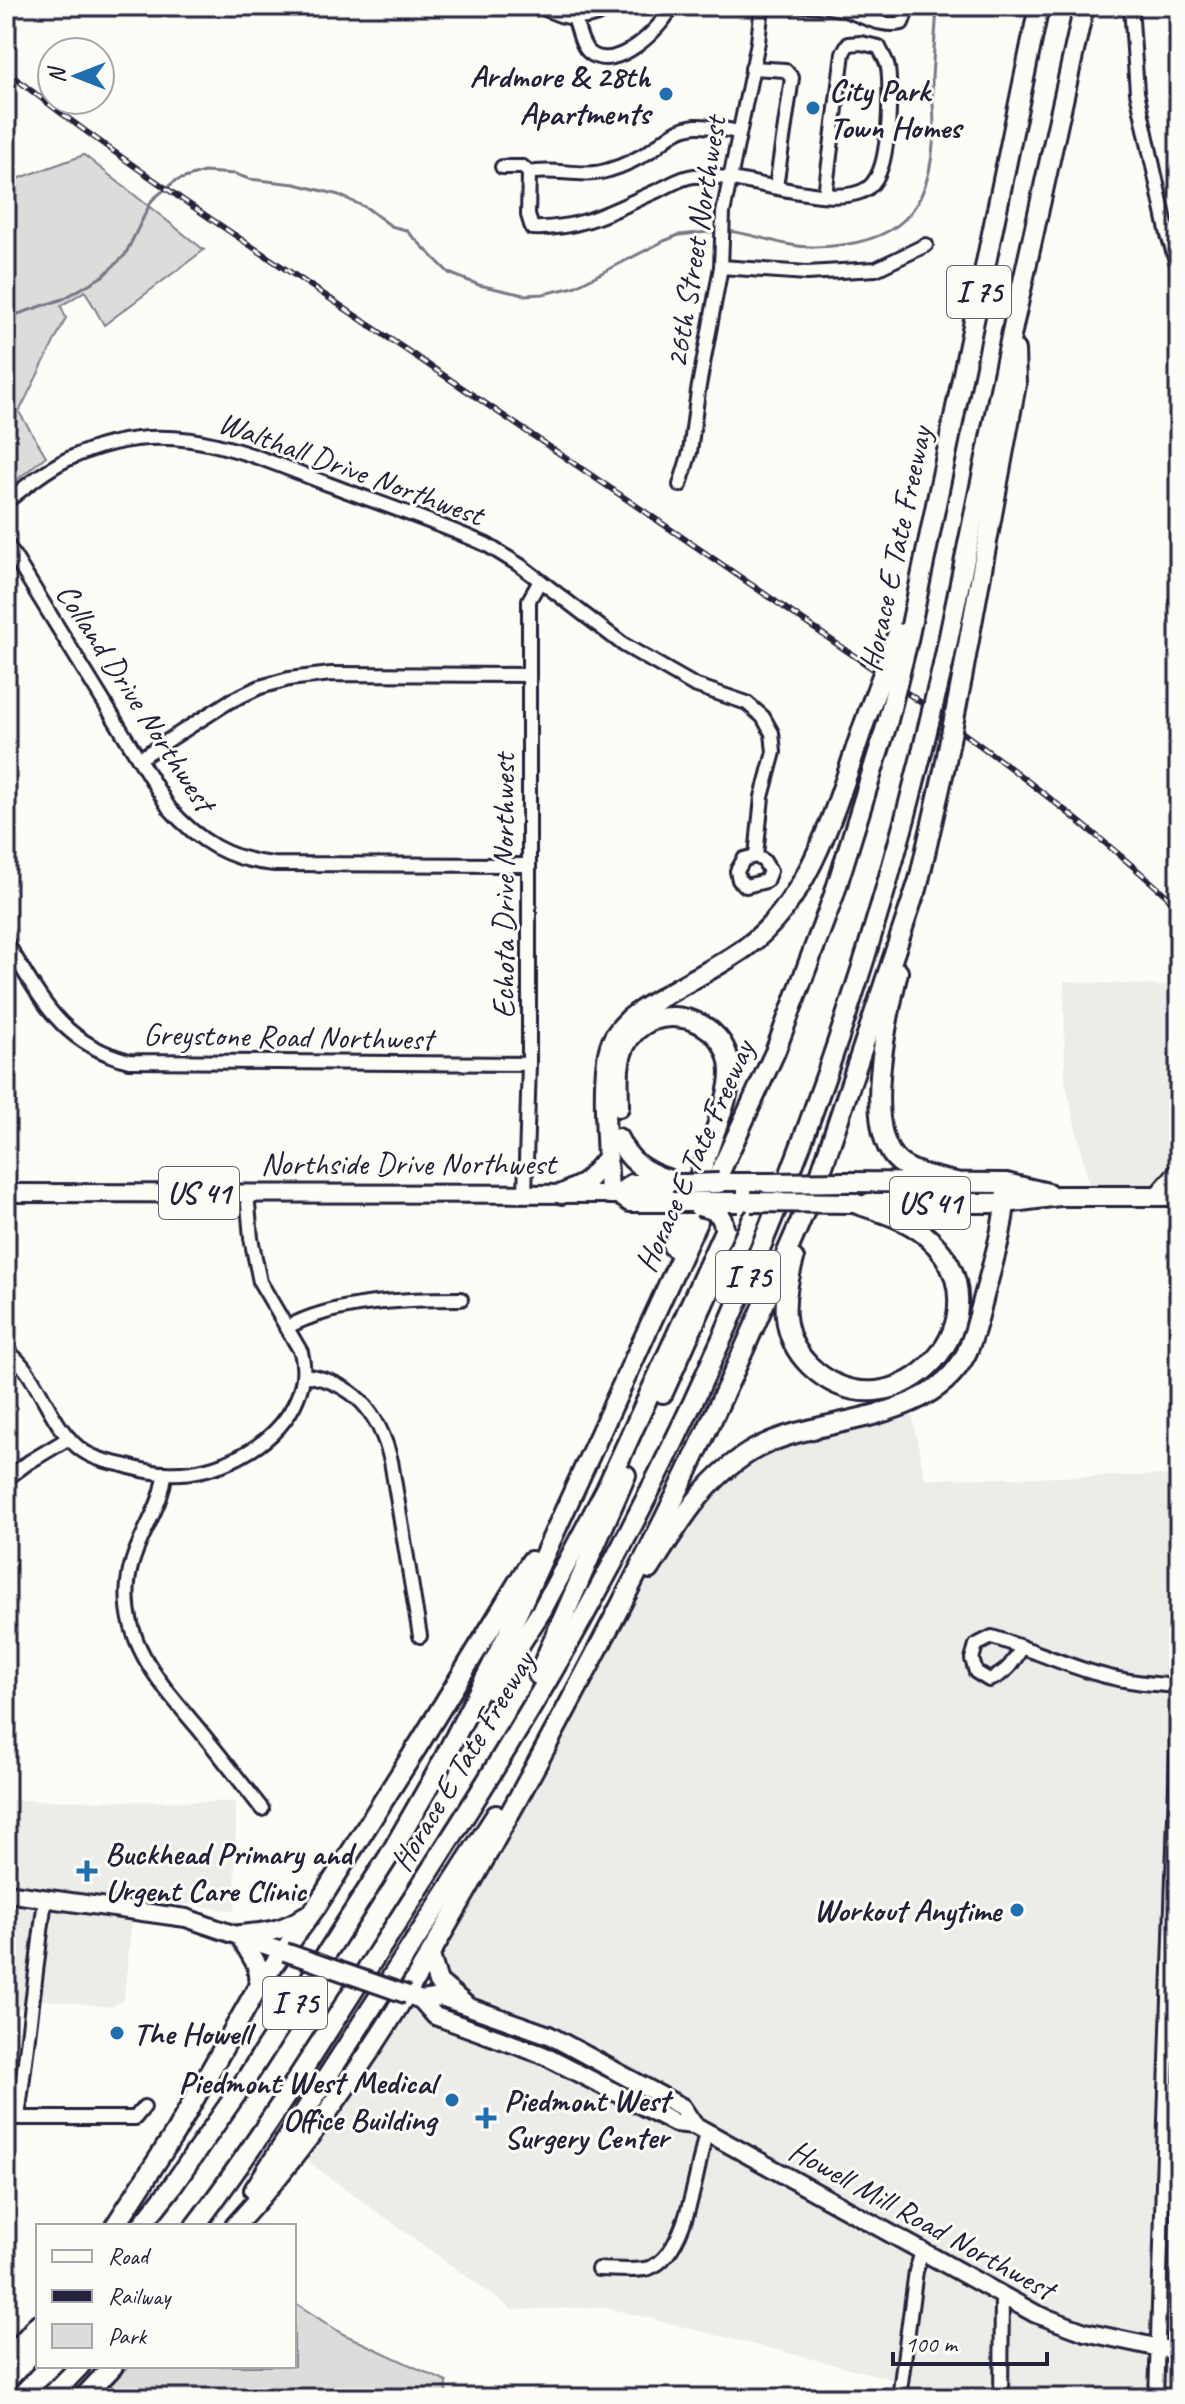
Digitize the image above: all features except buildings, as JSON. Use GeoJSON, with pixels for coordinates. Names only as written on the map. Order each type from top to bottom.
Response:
{"type":"FeatureCollection","features":[{"type":"Feature","properties":{"kind":"highway","name":"Horace E Tate Freeway"},"geometry":{"type":"LineString","coordinates":[[142,2224],[206,2139],[268,2045],[389,1856],[437,1772],[508,1634],[775,1052],[834,895],[887,724],[903,637],[921,578],[1039,6]]}},
{"type":"Feature","properties":{"kind":"highway","name":"Horace E Tate Freeway"},"geometry":{"type":"LineString","coordinates":[[196,2224],[438,1861],[582,1620],[658,1474],[721,1340],[775,1213],[857,983],[922,752],[1084,6]]}},
{"type":"Feature","properties":{"kind":"highway"},"geometry":{"type":"LineString","coordinates":[[959,1183],[932,1177],[901,1163],[885,1144],[879,1121],[883,1047],[945,766],[1016,384],[1014,322]]}},
{"type":"Feature","properties":{"kind":"highway"},"geometry":{"type":"LineString","coordinates":[[614,1194],[608,1157],[607,1058],[619,1030],[640,1011],[745,948],[780,916],[802,884],[825,833],[868,713],[903,637]]}},
{"type":"Feature","properties":{"kind":"highway"},"geometry":{"type":"LineString","coordinates":[[854,1203],[924,1233],[949,1263],[955,1280],[957,1319],[952,1336],[927,1370],[893,1387],[858,1390],[829,1380],[800,1354],[784,1316],[786,1288],[821,1174],[919,880]]}},
{"type":"Feature","properties":{"kind":"highway"},"geometry":{"type":"LineString","coordinates":[[614,1194],[621,1059],[631,1037],[650,1022],[670,1017],[691,1019],[708,1028],[722,1042],[728,1055],[730,1070],[723,1107],[618,1395]]}},
{"type":"Feature","properties":{"kind":"highway"},"geometry":{"type":"LineString","coordinates":[[618,1138],[632,1161],[645,1171],[673,1183]]}},
{"type":"Feature","properties":{"kind":"highway"},"geometry":{"type":"LineString","coordinates":[[562,1194],[585,1183],[608,1157]]}},
{"type":"Feature","properties":{"kind":"highway"},"geometry":{"type":"LineString","coordinates":[[1158,1196],[1179,1172]]}},
{"type":"Feature","properties":{"kind":"highway"},"geometry":{"type":"LineString","coordinates":[[603,1642],[715,1415],[821,1174]]}},
{"type":"Feature","properties":{"kind":"highway","name":"Northside Drive Northwest"},"geometry":{"type":"LineString","coordinates":[[614,1194],[632,1184],[844,1182],[1006,1183],[1059,1196]]}},
{"type":"Feature","properties":{"kind":"highway"},"geometry":{"type":"LineString","coordinates":[[719,1183],[744,1207]]}},
{"type":"Feature","properties":{"kind":"highway"},"geometry":{"type":"LineString","coordinates":[[494,1768],[571,1604],[609,1498],[724,1229],[767,1183]]}},
{"type":"Feature","properties":{"kind":"highway"},"geometry":{"type":"LineString","coordinates":[[235,2224],[289,2163],[414,1997],[430,1956],[580,1682],[695,1502],[728,1468],[757,1448],[787,1434],[913,1402],[934,1390],[952,1374],[965,1356],[974,1335],[1005,1220],[1006,1183]]}},
{"type":"Feature","properties":{"kind":"highway","name":"Northside Drive Northwest"},"geometry":{"type":"LineString","coordinates":[[614,1194],[630,1202],[744,1207],[1006,1203],[1059,1196],[1179,1196]]}},
{"type":"Feature","properties":{"kind":"highway"},"geometry":{"type":"LineString","coordinates":[[665,1202],[716,1212],[723,1220],[724,1229]]}},
{"type":"Feature","properties":{"kind":"highway"},"geometry":{"type":"LineString","coordinates":[[437,1772],[542,1610],[609,1498],[744,1207]]}},
{"type":"Feature","properties":{"kind":"highway"},"geometry":{"type":"LineString","coordinates":[[116,2224],[175,2133],[259,1985],[316,1907],[578,1483]]}},
{"type":"Feature","properties":{"kind":"highway"},"geometry":{"type":"LineString","coordinates":[[234,2224],[580,1682]]}},
{"type":"Feature","properties":{"kind":"highway"},"geometry":{"type":"LineString","coordinates":[[259,1985],[257,1965],[240,1935],[286,1927],[316,1907]]}},
{"type":"Feature","properties":{"kind":"highway"},"geometry":{"type":"LineString","coordinates":[[430,1956],[438,1982],[464,2004]]}},
{"type":"Feature","properties":{"kind":"highway"},"geometry":{"type":"LineString","coordinates":[[6,2362],[36,2326]]}},
{"type":"Feature","properties":{"kind":"highway"},"geometry":{"type":"LineString","coordinates":[[6,2381],[36,2349]]}},
{"type":"Feature","properties":{"kind":"highway"},"geometry":{"type":"LineString","coordinates":[[49,2398],[78,2368]]}},
{"type":"Feature","properties":{"kind":"highway"},"geometry":{"type":"LineString","coordinates":[[83,2398],[111,2368]]}},
{"type":"Feature","properties":{"kind":"main road","name":"Northside Drive Northwest"},"geometry":{"type":"LineString","coordinates":[[6,1193],[614,1194]]}},
{"type":"Feature","properties":{"kind":"main road","name":"Howell Mill Road Northwest"},"geometry":{"type":"LineString","coordinates":[[6,1893],[186,1918],[414,1997],[441,1997],[464,2004],[549,2035],[682,2107],[700,2128]]}},
{"type":"Feature","properties":{"kind":"main road","name":"Howell Mill Road Northwest"},"geometry":{"type":"LineString","coordinates":[[414,1997],[435,2016],[543,2055],[675,2123],[700,2128],[1056,2323],[1179,2352]]}},
{"type":"Feature","properties":{"kind":"street"},"geometry":{"type":"LineString","coordinates":[[540,6],[551,13],[574,18],[598,15],[612,6]]}},
{"type":"Feature","properties":{"kind":"street"},"geometry":{"type":"LineString","coordinates":[[574,18],[582,43],[591,54],[603,58],[616,56],[638,44],[658,28],[672,6]]}},
{"type":"Feature","properties":{"kind":"street"},"geometry":{"type":"LineString","coordinates":[[762,6],[841,9],[888,26],[902,23],[906,13],[903,6]]}},
{"type":"Feature","properties":{"kind":"street","name":"26th Street Northwest"},"geometry":{"type":"LineString","coordinates":[[680,485],[690,452],[721,267],[723,213],[762,6]]}},
{"type":"Feature","properties":{"kind":"street"},"geometry":{"type":"LineString","coordinates":[[1131,6],[1137,92],[1168,235],[1179,270]]}},
{"type":"Feature","properties":{"kind":"street"},"geometry":{"type":"LineString","coordinates":[[502,167],[523,167],[529,173],[528,215],[532,228],[553,229],[581,224],[690,176],[729,178],[776,187],[837,197],[854,194],[870,187],[878,175],[888,134],[888,65],[879,47],[848,44],[843,53],[825,195]]}},
{"type":"Feature","properties":{"kind":"street"},"geometry":{"type":"LineString","coordinates":[[752,68],[785,70],[792,78],[776,187]]}},
{"type":"Feature","properties":{"kind":"street"},"geometry":{"type":"LineString","coordinates":[[529,173],[542,170],[561,174],[609,170],[654,148],[664,137],[697,126],[739,132]]}},
{"type":"Feature","properties":{"kind":"street"},"geometry":{"type":"LineString","coordinates":[[721,267],[807,273],[876,269],[926,245]]}},
{"type":"Feature","properties":{"kind":"street","name":"Walthall Drive Northwest"},"geometry":{"type":"LineString","coordinates":[[6,502],[45,472],[86,452],[138,439],[191,439],[239,450],[468,537],[505,555],[624,645],[694,685],[747,703],[763,717],[772,733],[774,752],[762,797],[756,856]]}},
{"type":"Feature","properties":{"kind":"street","name":"Colland Drive Northwest"},"geometry":{"type":"LineString","coordinates":[[6,543],[169,808],[187,828],[212,847],[243,860],[274,864],[529,865]]}},
{"type":"Feature","properties":{"kind":"street","name":"Echota Drive Northwest"},"geometry":{"type":"LineString","coordinates":[[525,1194],[529,1064],[529,600],[540,581]]}},
{"type":"Feature","properties":{"kind":"street"},"geometry":{"type":"LineString","coordinates":[[139,759],[230,701],[260,687],[289,679],[331,674],[529,675]]}},
{"type":"Feature","properties":{"kind":"street","name":"Greystone Road Northwest"},"geometry":{"type":"LineString","coordinates":[[6,942],[44,1003],[64,1028],[92,1048],[129,1061],[529,1064]]}},
{"type":"Feature","properties":{"kind":"street"},"geometry":{"type":"LineString","coordinates":[[6,1350],[23,1364],[69,1438],[99,1459],[165,1473],[212,1468],[259,1445],[289,1413],[301,1391],[304,1375],[301,1352],[267,1297],[255,1267],[247,1193]]}},
{"type":"Feature","properties":{"kind":"street"},"geometry":{"type":"LineString","coordinates":[[286,1328],[309,1317],[374,1303],[461,1299]]}},
{"type":"Feature","properties":{"kind":"street"},"geometry":{"type":"LineString","coordinates":[[304,1375],[330,1380],[350,1391],[368,1409],[383,1434],[391,1461],[420,1636]]}},
{"type":"Feature","properties":{"kind":"street"},"geometry":{"type":"LineString","coordinates":[[6,1479],[69,1438]]}},
{"type":"Feature","properties":{"kind":"street"},"geometry":{"type":"LineString","coordinates":[[165,1473],[162,1495],[132,1560],[128,1614],[133,1632],[153,1674],[262,1809]]}},
{"type":"Feature","properties":{"kind":"street"},"geometry":{"type":"LineString","coordinates":[[1022,1647],[1101,1675],[1179,1689],[1174,1963],[1156,2398]]}},
{"type":"Feature","properties":{"kind":"street"},"geometry":{"type":"LineString","coordinates":[[45,1899],[12,2118],[135,2118],[144,2107]]}},
{"type":"Feature","properties":{"kind":"street"},"geometry":{"type":"LineString","coordinates":[[598,2269],[650,2268],[672,2251],[682,2230],[700,2128]]}},
{"type":"Feature","properties":{"kind":"street"},"geometry":{"type":"LineString","coordinates":[[899,2398],[916,2271],[922,2252]]}},
{"type":"Feature","properties":{"kind":"street"},"geometry":{"type":"LineString","coordinates":[[1001,2398],[1002,2296]]}},
{"type":"Feature","properties":{"kind":"shaded area"},"geometry":{"type":"Polygon","coordinates":[[[1179,972],[1179,1184],[1089,1184],[1065,1081],[1064,981],[1165,986],[1179,972]]]}},
{"type":"Feature","properties":{"kind":"shaded area"},"geometry":{"type":"Polygon","coordinates":[[[909,1400],[925,1479],[1179,1475],[1156,2340],[1179,2344],[1179,2398],[968,2398],[604,2307],[513,2310],[307,2161],[426,1988],[659,1558],[759,1444],[909,1400]]]}},
{"type":"Feature","properties":{"kind":"shaded area"},"geometry":{"type":"Polygon","coordinates":[[[6,1800],[236,1802],[235,1911],[134,1897],[124,1999],[112,2007],[38,1999],[36,2011],[6,2006],[6,1800]]]}},
{"type":"Feature","properties":{"kind":"green space"},"geometry":{"type":"Polygon","coordinates":[[[84,155],[204,250],[104,325],[85,291],[61,306],[66,318],[19,412],[46,456],[6,489],[6,183],[84,155]]]}},
{"type":"Feature","properties":{"kind":"green space"},"geometry":{"type":"Polygon","coordinates":[[[296,2303],[341,2333],[447,2382],[446,2398],[98,2398],[127,2368],[296,2368],[296,2303]]]}},
{"type":"Feature","properties":{"kind":"waterway"},"geometry":{"type":"LineString","coordinates":[[726,231],[792,245],[844,245],[889,231],[906,218],[927,182],[932,157],[932,79],[937,6]]}},
{"type":"Feature","properties":{"kind":"waterway"},"geometry":{"type":"LineString","coordinates":[[6,318],[63,299],[103,276],[125,255],[152,200],[175,181],[204,172],[295,184],[339,195],[367,208],[391,226],[406,230],[449,273],[479,285],[524,295],[574,287],[679,235],[718,231]]}},
{"type":"Feature","properties":{"kind":"railway"},"geometry":{"type":"LineString","coordinates":[[6,71],[173,193],[633,503],[902,689],[1090,830],[1179,907]]}},
{"type":"Feature","properties":{"kind":"place","name":"Ardmore & 28th Apartments"},"geometry":{"type":"Point","coordinates":[666,94]}},
{"type":"Feature","properties":{"kind":"place","name":"City Park Town Homes"},"geometry":{"type":"Point","coordinates":[813,108]}},
{"type":"Feature","properties":{"kind":"place","name":"Buckhead Primary and Urgent Care Clinic"},"geometry":{"type":"Point","coordinates":[87,1871]}},
{"type":"Feature","properties":{"kind":"place","name":"Workout Anytime"},"geometry":{"type":"Point","coordinates":[1017,1910]}},
{"type":"Feature","properties":{"kind":"place","name":"The Howell"},"geometry":{"type":"Point","coordinates":[117,2033]}},
{"type":"Feature","properties":{"kind":"place","name":"Piedmont West Medical Office Building"},"geometry":{"type":"Point","coordinates":[452,2100]}},
{"type":"Feature","properties":{"kind":"place","name":"Piedmont West Surgery Center"},"geometry":{"type":"Point","coordinates":[486,2118]}}]}
